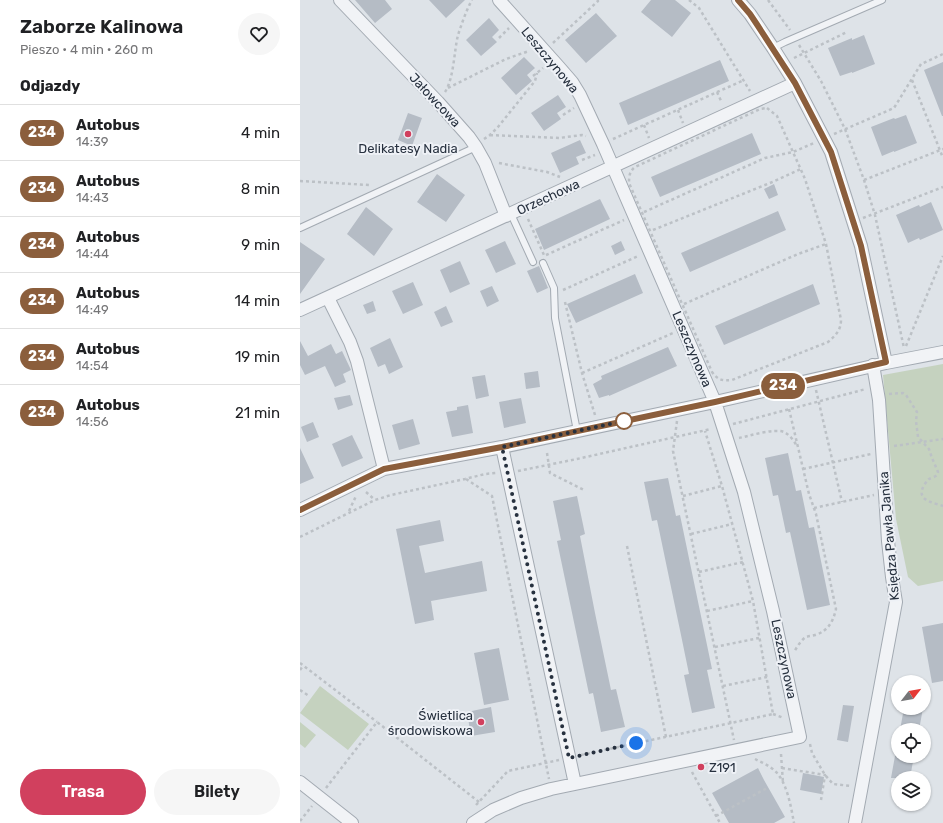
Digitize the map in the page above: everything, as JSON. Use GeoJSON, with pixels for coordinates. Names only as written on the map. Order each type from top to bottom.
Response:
{"type":"FeatureCollection","features":[{"type":"Feature","properties":{"kind":"street","name":"Jałowcowa"},"geometry":{"type":"LineString","coordinates":[[340,0],[438,102],[469,137],[485,163],[509,215]]}},
{"type":"Feature","properties":{"kind":"street","name":"Leszczynowa"},"geometry":{"type":"LineString","coordinates":[[499,0],[572,82],[580,95],[588,110],[715,402],[744,492],[774,611],[800,737],[778,741]]}},
{"type":"Feature","properties":{"kind":"street"},"geometry":{"type":"LineString","coordinates":[[738,0],[750,14],[795,83],[831,152],[861,246],[886,362]]}},
{"type":"Feature","properties":{"kind":"street","name":"Orzechowa"},"geometry":{"type":"LineString","coordinates":[[300,310],[795,83]]}},
{"type":"Feature","properties":{"kind":"street"},"geometry":{"type":"LineString","coordinates":[[328,298],[350,342],[357,360],[384,469]]}},
{"type":"Feature","properties":{"kind":"street"},"geometry":{"type":"LineString","coordinates":[[300,510],[384,469],[502,447],[715,402],[886,362],[943,352]]}},
{"type":"Feature","properties":{"kind":"street","name":"Księdza Pawła Janika"},"geometry":{"type":"LineString","coordinates":[[855,823],[896,602],[888,541],[877,391],[873,365]]}},
{"type":"Feature","properties":{"kind":"street"},"geometry":{"type":"LineString","coordinates":[[502,447],[575,784]]}},
{"type":"Feature","properties":{"kind":"street"},"geometry":{"type":"LineString","coordinates":[[473,823],[493,810],[521,798],[551,789],[778,741]]}},
{"type":"Feature","properties":{"kind":"street"},"geometry":{"type":"LineString","coordinates":[[300,782],[352,823]]}},
{"type":"Feature","properties":{"kind":"lane"},"geometry":{"type":"LineString","coordinates":[[773,48],[882,0]]}},
{"type":"Feature","properties":{"kind":"lane"},"geometry":{"type":"LineString","coordinates":[[300,228],[476,147]]}},
{"type":"Feature","properties":{"kind":"lane"},"geometry":{"type":"LineString","coordinates":[[509,215],[533,262]]}},
{"type":"Feature","properties":{"kind":"lane"},"geometry":{"type":"LineString","coordinates":[[543,263],[554,288],[555,318],[577,431]]}},
{"type":"Feature","properties":{"kind":"path"},"geometry":{"type":"LineString","coordinates":[[438,102],[448,88],[458,35],[466,11],[472,0]]}},
{"type":"Feature","properties":{"kind":"path"},"geometry":{"type":"LineString","coordinates":[[550,46],[598,1],[602,0]]}},
{"type":"Feature","properties":{"kind":"path"},"geometry":{"type":"LineString","coordinates":[[689,0],[700,8],[753,94]]}},
{"type":"Feature","properties":{"kind":"path"},"geometry":{"type":"LineString","coordinates":[[768,0],[791,32]]}},
{"type":"Feature","properties":{"kind":"path"},"geometry":{"type":"LineString","coordinates":[[499,38],[511,26]]}},
{"type":"Feature","properties":{"kind":"path"},"geometry":{"type":"LineString","coordinates":[[792,59],[847,32]]}},
{"type":"Feature","properties":{"kind":"path"},"geometry":{"type":"LineString","coordinates":[[798,43],[821,81],[845,129],[864,180],[875,214],[905,349],[943,256]]}},
{"type":"Feature","properties":{"kind":"path"},"geometry":{"type":"LineString","coordinates":[[448,88],[506,59],[533,51]]}},
{"type":"Feature","properties":{"kind":"path"},"geometry":{"type":"LineString","coordinates":[[832,135],[894,108],[921,64],[943,54]]}},
{"type":"Feature","properties":{"kind":"path"},"geometry":{"type":"LineString","coordinates":[[533,76],[546,65]]}},
{"type":"Feature","properties":{"kind":"path"},"geometry":{"type":"LineString","coordinates":[[476,147],[480,141],[490,135],[498,127],[535,81],[537,73]]}},
{"type":"Feature","properties":{"kind":"path"},"geometry":{"type":"LineString","coordinates":[[609,141],[744,80]]}},
{"type":"Feature","properties":{"kind":"path"},"geometry":{"type":"LineString","coordinates":[[912,80],[942,150],[943,158]]}},
{"type":"Feature","properties":{"kind":"path"},"geometry":{"type":"LineString","coordinates":[[717,92],[724,107]]}},
{"type":"Feature","properties":{"kind":"path"},"geometry":{"type":"LineString","coordinates":[[563,115],[576,107]]}},
{"type":"Feature","properties":{"kind":"path"},"geometry":{"type":"LineString","coordinates":[[768,108],[777,116],[793,152],[805,179],[826,244],[841,326],[836,335],[828,342],[732,380],[717,378],[712,372],[629,183],[630,171],[635,167],[760,109],[768,108]]}},
{"type":"Feature","properties":{"kind":"path"},"geometry":{"type":"LineString","coordinates":[[678,110],[684,126]]}},
{"type":"Feature","properties":{"kind":"path"},"geometry":{"type":"LineString","coordinates":[[644,125],[651,141]]}},
{"type":"Feature","properties":{"kind":"path"},"geometry":{"type":"LineString","coordinates":[[490,135],[559,138],[582,135],[590,137]]}},
{"type":"Feature","properties":{"kind":"path"},"geometry":{"type":"LineString","coordinates":[[642,213],[765,158],[793,152],[814,142]]}},
{"type":"Feature","properties":{"kind":"path"},"geometry":{"type":"LineString","coordinates":[[864,180],[942,150]]}},
{"type":"Feature","properties":{"kind":"path"},"geometry":{"type":"LineString","coordinates":[[582,160],[597,154]]}},
{"type":"Feature","properties":{"kind":"path"},"geometry":{"type":"LineString","coordinates":[[497,163],[547,172],[566,179]]}},
{"type":"Feature","properties":{"kind":"path"},"geometry":{"type":"LineString","coordinates":[[650,232],[801,169]]}},
{"type":"Feature","properties":{"kind":"path"},"geometry":{"type":"LineString","coordinates":[[300,181],[390,186]]}},
{"type":"Feature","properties":{"kind":"path"},"geometry":{"type":"LineString","coordinates":[[853,222],[943,187]]}},
{"type":"Feature","properties":{"kind":"path"},"geometry":{"type":"LineString","coordinates":[[544,256],[627,219]]}},
{"type":"Feature","properties":{"kind":"path"},"geometry":{"type":"LineString","coordinates":[[682,305],[798,254],[826,244]]}},
{"type":"Feature","properties":{"kind":"path"},"geometry":{"type":"LineString","coordinates":[[562,290],[642,254]]}},
{"type":"Feature","properties":{"kind":"path"},"geometry":{"type":"LineString","coordinates":[[582,373],[669,334]]}},
{"type":"Feature","properties":{"kind":"path"},"geometry":{"type":"LineString","coordinates":[[814,379],[842,502]]}},
{"type":"Feature","properties":{"kind":"path"},"geometry":{"type":"LineString","coordinates":[[731,424],[819,401],[877,391],[903,393],[906,395],[917,412],[916,421],[918,437],[929,449],[938,472],[938,475],[929,479],[925,483],[921,493],[927,500],[943,506]]}},
{"type":"Feature","properties":{"kind":"path"},"geometry":{"type":"LineString","coordinates":[[789,409],[809,494],[816,514],[836,609],[830,626],[823,632],[805,638],[791,656]]}},
{"type":"Feature","properties":{"kind":"path"},"geometry":{"type":"LineString","coordinates":[[678,416],[673,451],[737,750],[776,771],[783,783],[794,823]]}},
{"type":"Feature","properties":{"kind":"path"},"geometry":{"type":"LineString","coordinates":[[474,807],[508,771],[773,714],[753,601],[722,486],[705,431]]}},
{"type":"Feature","properties":{"kind":"path"},"geometry":{"type":"LineString","coordinates":[[735,440],[760,433],[774,431],[783,432],[792,439],[798,448]]}},
{"type":"Feature","properties":{"kind":"path"},"geometry":{"type":"LineString","coordinates":[[894,446],[943,439]]}},
{"type":"Feature","properties":{"kind":"path"},"geometry":{"type":"LineString","coordinates":[[803,469],[876,452]]}},
{"type":"Feature","properties":{"kind":"path"},"geometry":{"type":"LineString","coordinates":[[546,453],[550,473],[584,490]]}},
{"type":"Feature","properties":{"kind":"path"},"geometry":{"type":"LineString","coordinates":[[465,479],[492,496],[551,789]]}},
{"type":"Feature","properties":{"kind":"path"},"geometry":{"type":"LineString","coordinates":[[683,496],[722,486]]}},
{"type":"Feature","properties":{"kind":"path"},"geometry":{"type":"LineString","coordinates":[[365,491],[375,500]]}},
{"type":"Feature","properties":{"kind":"path"},"geometry":{"type":"LineString","coordinates":[[349,512],[357,493]]}},
{"type":"Feature","properties":{"kind":"path"},"geometry":{"type":"LineString","coordinates":[[814,508],[885,493]]}},
{"type":"Feature","properties":{"kind":"path"},"geometry":{"type":"LineString","coordinates":[[691,534],[732,524]]}},
{"type":"Feature","properties":{"kind":"path"},"geometry":{"type":"LineString","coordinates":[[627,546],[666,737]]}},
{"type":"Feature","properties":{"kind":"path"},"geometry":{"type":"LineString","coordinates":[[699,572],[742,562]]}},
{"type":"Feature","properties":{"kind":"path"},"geometry":{"type":"LineString","coordinates":[[707,611],[753,601]]}},
{"type":"Feature","properties":{"kind":"path"},"geometry":{"type":"LineString","coordinates":[[715,647],[760,638]]}},
{"type":"Feature","properties":{"kind":"path"},"geometry":{"type":"LineString","coordinates":[[300,663],[479,802]]}},
{"type":"Feature","properties":{"kind":"path"},"geometry":{"type":"LineString","coordinates":[[300,670],[303,666]]}},
{"type":"Feature","properties":{"kind":"path"},"geometry":{"type":"LineString","coordinates":[[723,686],[767,677]]}},
{"type":"Feature","properties":{"kind":"path"},"geometry":{"type":"LineString","coordinates":[[300,690],[309,696]]}},
{"type":"Feature","properties":{"kind":"path"},"geometry":{"type":"LineString","coordinates":[[300,821],[377,722]]}},
{"type":"Feature","properties":{"kind":"path"},"geometry":{"type":"LineString","coordinates":[[778,741],[781,752],[783,783]]}},
{"type":"Feature","properties":{"kind":"path"},"geometry":{"type":"LineString","coordinates":[[811,746],[812,753],[825,775],[833,784],[861,787]]}},
{"type":"Feature","properties":{"kind":"path"},"geometry":{"type":"LineString","coordinates":[[686,761],[720,823]]}},
{"type":"Feature","properties":{"kind":"path"},"geometry":{"type":"LineString","coordinates":[[782,768],[825,775]]}},
{"type":"Feature","properties":{"kind":"path"},"geometry":{"type":"LineString","coordinates":[[821,800],[825,775]]}},
{"type":"Feature","properties":{"kind":"path"},"geometry":{"type":"LineString","coordinates":[[716,816],[767,788]]}},
{"type":"Feature","properties":{"kind":"green space"},"geometry":{"type":"Polygon","coordinates":[[[943,364],[943,581],[918,586],[908,577],[896,519],[883,375],[943,364]]]}},
{"type":"Feature","properties":{"kind":"green space"},"geometry":{"type":"Polygon","coordinates":[[[320,686],[369,724],[348,750],[300,713],[320,686]]]}},
{"type":"Feature","properties":{"kind":"green space"},"geometry":{"type":"Polygon","coordinates":[[[300,722],[316,735],[305,748],[300,744],[300,722]]]}},
{"type":"Feature","properties":{"kind":"building"},"geometry":{"type":"Polygon","coordinates":[[[355,0],[385,0],[392,9],[375,23],[355,0]]]}},
{"type":"Feature","properties":{"kind":"building"},"geometry":{"type":"Polygon","coordinates":[[[429,0],[465,0],[446,18],[429,0]]]}},
{"type":"Feature","properties":{"kind":"building"},"geometry":{"type":"Polygon","coordinates":[[[651,0],[675,0],[691,13],[672,37],[641,12],[651,0]]]}},
{"type":"Feature","properties":{"kind":"building"},"geometry":{"type":"Polygon","coordinates":[[[596,13],[617,36],[586,63],[565,40],[596,13]]]}},
{"type":"Feature","properties":{"kind":"building"},"geometry":{"type":"Polygon","coordinates":[[[489,18],[499,30],[492,37],[497,42],[481,56],[466,40],[489,18]]]}},
{"type":"Feature","properties":{"kind":"building"},"geometry":{"type":"Polygon","coordinates":[[[864,35],[875,64],[840,76],[828,48],[852,38],[852,40],[864,35]]]}},
{"type":"Feature","properties":{"kind":"building"},"geometry":{"type":"Polygon","coordinates":[[[524,57],[535,68],[527,75],[532,81],[516,95],[501,78],[524,57]]]}},
{"type":"Feature","properties":{"kind":"building"},"geometry":{"type":"Polygon","coordinates":[[[720,60],[729,81],[628,125],[619,103],[720,60]]]}},
{"type":"Feature","properties":{"kind":"building"},"geometry":{"type":"Polygon","coordinates":[[[943,62],[943,116],[942,116],[924,70],[943,62]]]}},
{"type":"Feature","properties":{"kind":"building"},"geometry":{"type":"Polygon","coordinates":[[[558,95],[566,107],[557,113],[561,119],[544,131],[531,113],[558,95]]]}},
{"type":"Feature","properties":{"kind":"building"},"geometry":{"type":"Polygon","coordinates":[[[408,113],[422,118],[412,146],[398,140],[408,113]]]}},
{"type":"Feature","properties":{"kind":"building"},"geometry":{"type":"Polygon","coordinates":[[[906,115],[917,143],[882,156],[871,127],[906,115]]]}},
{"type":"Feature","properties":{"kind":"building"},"geometry":{"type":"Polygon","coordinates":[[[752,133],[761,154],[660,197],[651,177],[752,133]]]}},
{"type":"Feature","properties":{"kind":"building"},"geometry":{"type":"Polygon","coordinates":[[[580,140],[586,153],[576,157],[579,164],[560,173],[551,153],[580,140]]]}},
{"type":"Feature","properties":{"kind":"building"},"geometry":{"type":"Polygon","coordinates":[[[437,174],[465,195],[446,222],[417,202],[437,174]]]}},
{"type":"Feature","properties":{"kind":"building"},"geometry":{"type":"Polygon","coordinates":[[[774,184],[778,195],[769,199],[764,189],[774,184]]]}},
{"type":"Feature","properties":{"kind":"building"},"geometry":{"type":"Polygon","coordinates":[[[600,199],[610,219],[544,250],[535,229],[600,199]]]}},
{"type":"Feature","properties":{"kind":"building"},"geometry":{"type":"Polygon","coordinates":[[[931,202],[943,230],[920,240],[919,238],[908,243],[896,215],[919,205],[920,207],[931,202]]]}},
{"type":"Feature","properties":{"kind":"building"},"geometry":{"type":"Polygon","coordinates":[[[366,207],[393,229],[374,256],[347,234],[366,207]]]}},
{"type":"Feature","properties":{"kind":"building"},"geometry":{"type":"Polygon","coordinates":[[[778,211],[786,230],[690,272],[681,253],[778,211]]]}},
{"type":"Feature","properties":{"kind":"building"},"geometry":{"type":"Polygon","coordinates":[[[505,241],[516,264],[496,273],[485,250],[505,241]]]}},
{"type":"Feature","properties":{"kind":"building"},"geometry":{"type":"Polygon","coordinates":[[[621,241],[625,250],[615,255],[611,246],[621,241]]]}},
{"type":"Feature","properties":{"kind":"building"},"geometry":{"type":"Polygon","coordinates":[[[300,242],[325,259],[300,294],[300,242]]]}},
{"type":"Feature","properties":{"kind":"building"},"geometry":{"type":"Polygon","coordinates":[[[460,261],[470,284],[450,293],[440,270],[460,261]]]}},
{"type":"Feature","properties":{"kind":"building"},"geometry":{"type":"Polygon","coordinates":[[[539,266],[548,288],[537,293],[527,271],[539,266]]]}},
{"type":"Feature","properties":{"kind":"building"},"geometry":{"type":"Polygon","coordinates":[[[635,274],[643,293],[576,323],[567,304],[635,274]]]}},
{"type":"Feature","properties":{"kind":"building"},"geometry":{"type":"Polygon","coordinates":[[[413,282],[423,305],[403,314],[392,291],[413,282]]]}},
{"type":"Feature","properties":{"kind":"building"},"geometry":{"type":"Polygon","coordinates":[[[813,284],[820,304],[724,345],[715,326],[813,284]]]}},
{"type":"Feature","properties":{"kind":"building"},"geometry":{"type":"Polygon","coordinates":[[[492,286],[499,301],[487,307],[480,291],[492,286]]]}},
{"type":"Feature","properties":{"kind":"building"},"geometry":{"type":"Polygon","coordinates":[[[373,301],[376,311],[367,314],[363,305],[373,301]]]}},
{"type":"Feature","properties":{"kind":"building"},"geometry":{"type":"Polygon","coordinates":[[[446,306],[453,322],[441,327],[434,312],[446,306]]]}},
{"type":"Feature","properties":{"kind":"building"},"geometry":{"type":"Polygon","coordinates":[[[390,338],[403,367],[389,374],[385,364],[378,367],[370,348],[390,338]]]}},
{"type":"Feature","properties":{"kind":"building"},"geometry":{"type":"Polygon","coordinates":[[[300,341],[308,356],[331,344],[336,354],[342,351],[351,370],[343,374],[346,382],[335,387],[325,366],[305,375],[300,365],[300,341]]]}},
{"type":"Feature","properties":{"kind":"building"},"geometry":{"type":"Polygon","coordinates":[[[668,347],[677,366],[609,396],[599,398],[593,384],[602,379],[601,376],[668,347]]]}},
{"type":"Feature","properties":{"kind":"building"},"geometry":{"type":"Polygon","coordinates":[[[538,371],[540,387],[526,389],[524,373],[538,371]]]}},
{"type":"Feature","properties":{"kind":"building"},"geometry":{"type":"Polygon","coordinates":[[[485,375],[489,396],[476,399],[472,377],[485,375]]]}},
{"type":"Feature","properties":{"kind":"building"},"geometry":{"type":"Polygon","coordinates":[[[350,395],[353,405],[338,410],[334,398],[350,395]]]}},
{"type":"Feature","properties":{"kind":"building"},"geometry":{"type":"Polygon","coordinates":[[[521,398],[526,423],[504,428],[499,402],[521,398]]]}},
{"type":"Feature","properties":{"kind":"building"},"geometry":{"type":"Polygon","coordinates":[[[468,405],[473,433],[452,437],[446,412],[457,410],[457,407],[468,405]]]}},
{"type":"Feature","properties":{"kind":"building"},"geometry":{"type":"Polygon","coordinates":[[[413,419],[420,444],[399,450],[392,425],[413,419]]]}},
{"type":"Feature","properties":{"kind":"building"},"geometry":{"type":"Polygon","coordinates":[[[313,422],[319,437],[307,442],[301,427],[313,422]]]}},
{"type":"Feature","properties":{"kind":"building"},"geometry":{"type":"Polygon","coordinates":[[[352,435],[363,458],[342,467],[332,444],[352,435]]]}},
{"type":"Feature","properties":{"kind":"building"},"geometry":{"type":"Polygon","coordinates":[[[300,448],[314,478],[300,484],[300,448]]]}},
{"type":"Feature","properties":{"kind":"building"},"geometry":{"type":"Polygon","coordinates":[[[788,453],[796,491],[801,490],[809,528],[814,527],[830,605],[807,610],[790,532],[786,533],[778,495],[773,496],[765,458],[788,453]]]}},
{"type":"Feature","properties":{"kind":"building"},"geometry":{"type":"Polygon","coordinates":[[[668,478],[676,516],[680,515],[712,669],[707,670],[715,708],[692,713],[684,675],[689,674],[681,635],[657,520],[652,521],[644,482],[668,478]]]}},
{"type":"Feature","properties":{"kind":"building"},"geometry":{"type":"Polygon","coordinates":[[[577,496],[585,534],[580,536],[611,690],[616,689],[625,727],[601,732],[593,693],[589,694],[557,541],[561,540],[553,501],[577,496]]]}},
{"type":"Feature","properties":{"kind":"building"},"geometry":{"type":"Polygon","coordinates":[[[440,520],[444,541],[419,546],[425,573],[482,561],[487,591],[431,601],[434,620],[415,624],[396,529],[440,520]]]}},
{"type":"Feature","properties":{"kind":"building"},"geometry":{"type":"Polygon","coordinates":[[[943,623],[943,681],[932,683],[922,627],[943,623]]]}},
{"type":"Feature","properties":{"kind":"building"},"geometry":{"type":"Polygon","coordinates":[[[499,648],[509,700],[484,705],[474,653],[499,648]]]}},
{"type":"Feature","properties":{"kind":"building"},"geometry":{"type":"Polygon","coordinates":[[[843,705],[854,706],[848,742],[837,740],[843,705]]]}},
{"type":"Feature","properties":{"kind":"building","name":"Świetlica środowiskowa"},"geometry":{"type":"Polygon","coordinates":[[[491,707],[495,732],[471,736],[467,712],[491,707]]]}},
{"type":"Feature","properties":{"kind":"building"},"geometry":{"type":"Polygon","coordinates":[[[903,715],[922,715],[920,723],[901,723],[903,715]]]}},
{"type":"Feature","properties":{"kind":"building"},"geometry":{"type":"Polygon","coordinates":[[[894,763],[913,763],[911,771],[892,771],[894,763]]]}},
{"type":"Feature","properties":{"kind":"building"},"geometry":{"type":"Polygon","coordinates":[[[758,768],[785,817],[774,823],[729,823],[712,793],[758,768]]]}},
{"type":"Feature","properties":{"kind":"building"},"geometry":{"type":"Polygon","coordinates":[[[803,773],[824,777],[821,794],[800,790],[803,773]]]}},
{"type":"Feature","properties":{"kind":"bus line","name":"234"},"geometry":{"type":"LineString","coordinates":[[300,510],[384,469],[502,447],[715,402],[886,362],[861,246],[831,152],[795,83],[750,14],[738,0]]}},
{"type":"Feature","properties":{"kind":"place","name":"Delikatesy Nadia"},"geometry":{"type":"Point","coordinates":[408,134]}},
{"type":"Feature","properties":{"kind":"place","name":"Świetlica środowiskowa"},"geometry":{"type":"Point","coordinates":[481,722]}},
{"type":"Feature","properties":{"kind":"place","name":"Z191"},"geometry":{"type":"Point","coordinates":[701,767]}},
{"type":"Feature","properties":{"kind":"route"},"geometry":{"type":"LineString","coordinates":[[624,421],[502,447],[569,758],[636,743]]}}]}
